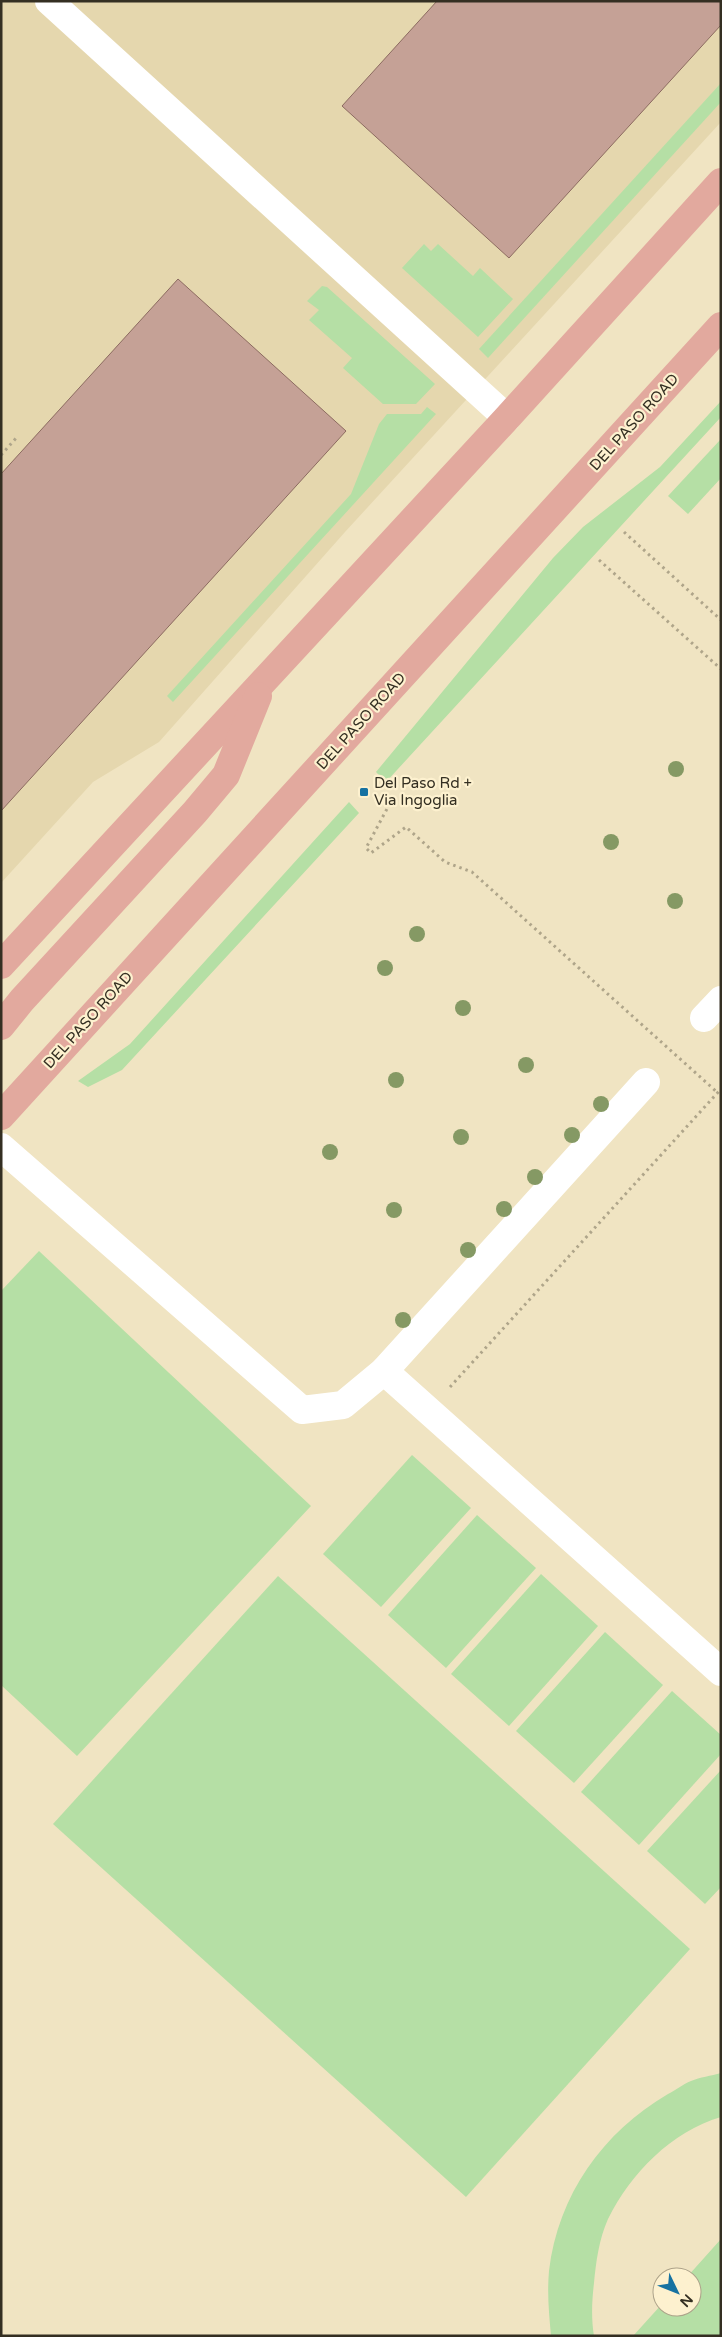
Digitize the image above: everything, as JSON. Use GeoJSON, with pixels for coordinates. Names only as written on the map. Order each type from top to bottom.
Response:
{"type":"FeatureCollection","features":[{"type":"Feature","properties":{"kind":"main road"},"geometry":{"type":"LineString","coordinates":[[1,965],[507,418],[721,182]]}},
{"type":"Feature","properties":{"kind":"main road","name":"DEL PASO ROAD"},"geometry":{"type":"LineString","coordinates":[[1,1116],[721,326]]}},
{"type":"Feature","properties":{"kind":"main road"},"geometry":{"type":"LineString","coordinates":[[1,1026],[22,1000],[195,812],[226,775],[264,681]]}},
{"type":"Feature","properties":{"kind":"lane"},"geometry":{"type":"LineString","coordinates":[[48,1],[507,418]]}},
{"type":"Feature","properties":{"kind":"lane"},"geometry":{"type":"LineString","coordinates":[[1,1147],[302,1410],[343,1405],[384,1371],[646,1082]]}},
{"type":"Feature","properties":{"kind":"lane"},"geometry":{"type":"LineString","coordinates":[[384,1371],[721,1672]]}},
{"type":"Feature","properties":{"kind":"path"},"geometry":{"type":"LineString","coordinates":[[1,454],[18,436]]}},
{"type":"Feature","properties":{"kind":"path"},"geometry":{"type":"LineString","coordinates":[[624,532],[721,620]]}},
{"type":"Feature","properties":{"kind":"path"},"geometry":{"type":"LineString","coordinates":[[600,560],[721,669]]}},
{"type":"Feature","properties":{"kind":"path"},"geometry":{"type":"LineString","coordinates":[[380,799],[388,807],[366,848],[371,853],[406,827],[445,862],[472,872],[718,1092]]}},
{"type":"Feature","properties":{"kind":"path"},"geometry":{"type":"LineString","coordinates":[[429,1411],[721,1089]]}},
{"type":"Feature","properties":{"kind":"shaded area"},"geometry":{"type":"Polygon","coordinates":[[[1,1],[721,1],[721,122],[345,532],[159,742],[93,782],[1,883],[1,1]]]}},
{"type":"Feature","properties":{"kind":"green space"},"geometry":{"type":"Polygon","coordinates":[[[721,83],[721,102],[488,358],[479,349],[721,83]]]}},
{"type":"Feature","properties":{"kind":"green space"},"geometry":{"type":"Polygon","coordinates":[[[424,244],[431,251],[438,244],[473,276],[480,268],[513,299],[478,337],[402,268],[424,244]]]}},
{"type":"Feature","properties":{"kind":"green space"},"geometry":{"type":"Polygon","coordinates":[[[322,286],[327,287],[435,384],[416,404],[383,404],[343,368],[352,358],[309,320],[319,310],[307,301],[322,286]]]}},
{"type":"Feature","properties":{"kind":"green space"},"geometry":{"type":"Polygon","coordinates":[[[721,401],[721,417],[386,782],[376,772],[553,558],[583,527],[660,467],[721,401]]]}},
{"type":"Feature","properties":{"kind":"green space"},"geometry":{"type":"Polygon","coordinates":[[[427,407],[436,414],[173,702],[167,696],[351,494],[379,424],[387,414],[421,414],[427,407]]]}},
{"type":"Feature","properties":{"kind":"green space"},"geometry":{"type":"Polygon","coordinates":[[[721,439],[721,478],[688,514],[668,496],[721,439]]]}},
{"type":"Feature","properties":{"kind":"green space"},"geometry":{"type":"Polygon","coordinates":[[[349,802],[359,813],[122,1070],[88,1087],[78,1081],[130,1044],[349,802]]]}},
{"type":"Feature","properties":{"kind":"green space"},"geometry":{"type":"Polygon","coordinates":[[[39,1251],[311,1506],[77,1756],[1,1685],[1,1291],[39,1251]]]}},
{"type":"Feature","properties":{"kind":"green space"},"geometry":{"type":"Polygon","coordinates":[[[412,1455],[471,1508],[381,1607],[323,1554],[412,1455]]]}},
{"type":"Feature","properties":{"kind":"green space"},"geometry":{"type":"Polygon","coordinates":[[[477,1515],[536,1568],[446,1668],[388,1615],[477,1515]]]}},
{"type":"Feature","properties":{"kind":"green space"},"geometry":{"type":"Polygon","coordinates":[[[541,1574],[598,1626],[509,1726],[451,1674],[541,1574]]]}},
{"type":"Feature","properties":{"kind":"green space"},"geometry":{"type":"Polygon","coordinates":[[[278,1576],[690,1949],[466,2197],[53,1824],[278,1576]]]}},
{"type":"Feature","properties":{"kind":"green space"},"geometry":{"type":"Polygon","coordinates":[[[605,1632],[663,1685],[574,1783],[516,1731],[605,1632]]]}},
{"type":"Feature","properties":{"kind":"green space"},"geometry":{"type":"Polygon","coordinates":[[[672,1691],[721,1735],[721,1754],[639,1845],[581,1792],[672,1691]]]}},
{"type":"Feature","properties":{"kind":"green space"},"geometry":{"type":"Polygon","coordinates":[[[721,1770],[721,1887],[705,1904],[647,1851],[721,1770]]]}},
{"type":"Feature","properties":{"kind":"green space"},"geometry":{"type":"Polygon","coordinates":[[[721,2073],[721,2117],[685,2133],[654,2156],[628,2186],[608,2219],[600,2243],[596,2267],[592,2309],[594,2336],[551,2336],[548,2279],[554,2243],[562,2217],[573,2192],[587,2168],[623,2127],[645,2109],[688,2082],[721,2073]]]}},
{"type":"Feature","properties":{"kind":"green space"},"geometry":{"type":"Polygon","coordinates":[[[721,2239],[721,2336],[633,2336],[652,2315],[652,2317],[702,2317],[702,2267],[696,2267],[721,2239]]]}},
{"type":"Feature","properties":{"kind":"building"},"geometry":{"type":"Polygon","coordinates":[[[437,1],[721,1],[721,25],[509,258],[342,106],[437,1]]]}},
{"type":"Feature","properties":{"kind":"building"},"geometry":{"type":"Polygon","coordinates":[[[178,279],[346,431],[1,811],[1,474],[178,279]]]}},
{"type":"Feature","properties":{"kind":"place","name":"Del Paso Rd + Via Ingoglia"},"geometry":{"type":"Point","coordinates":[364,792]}}]}
